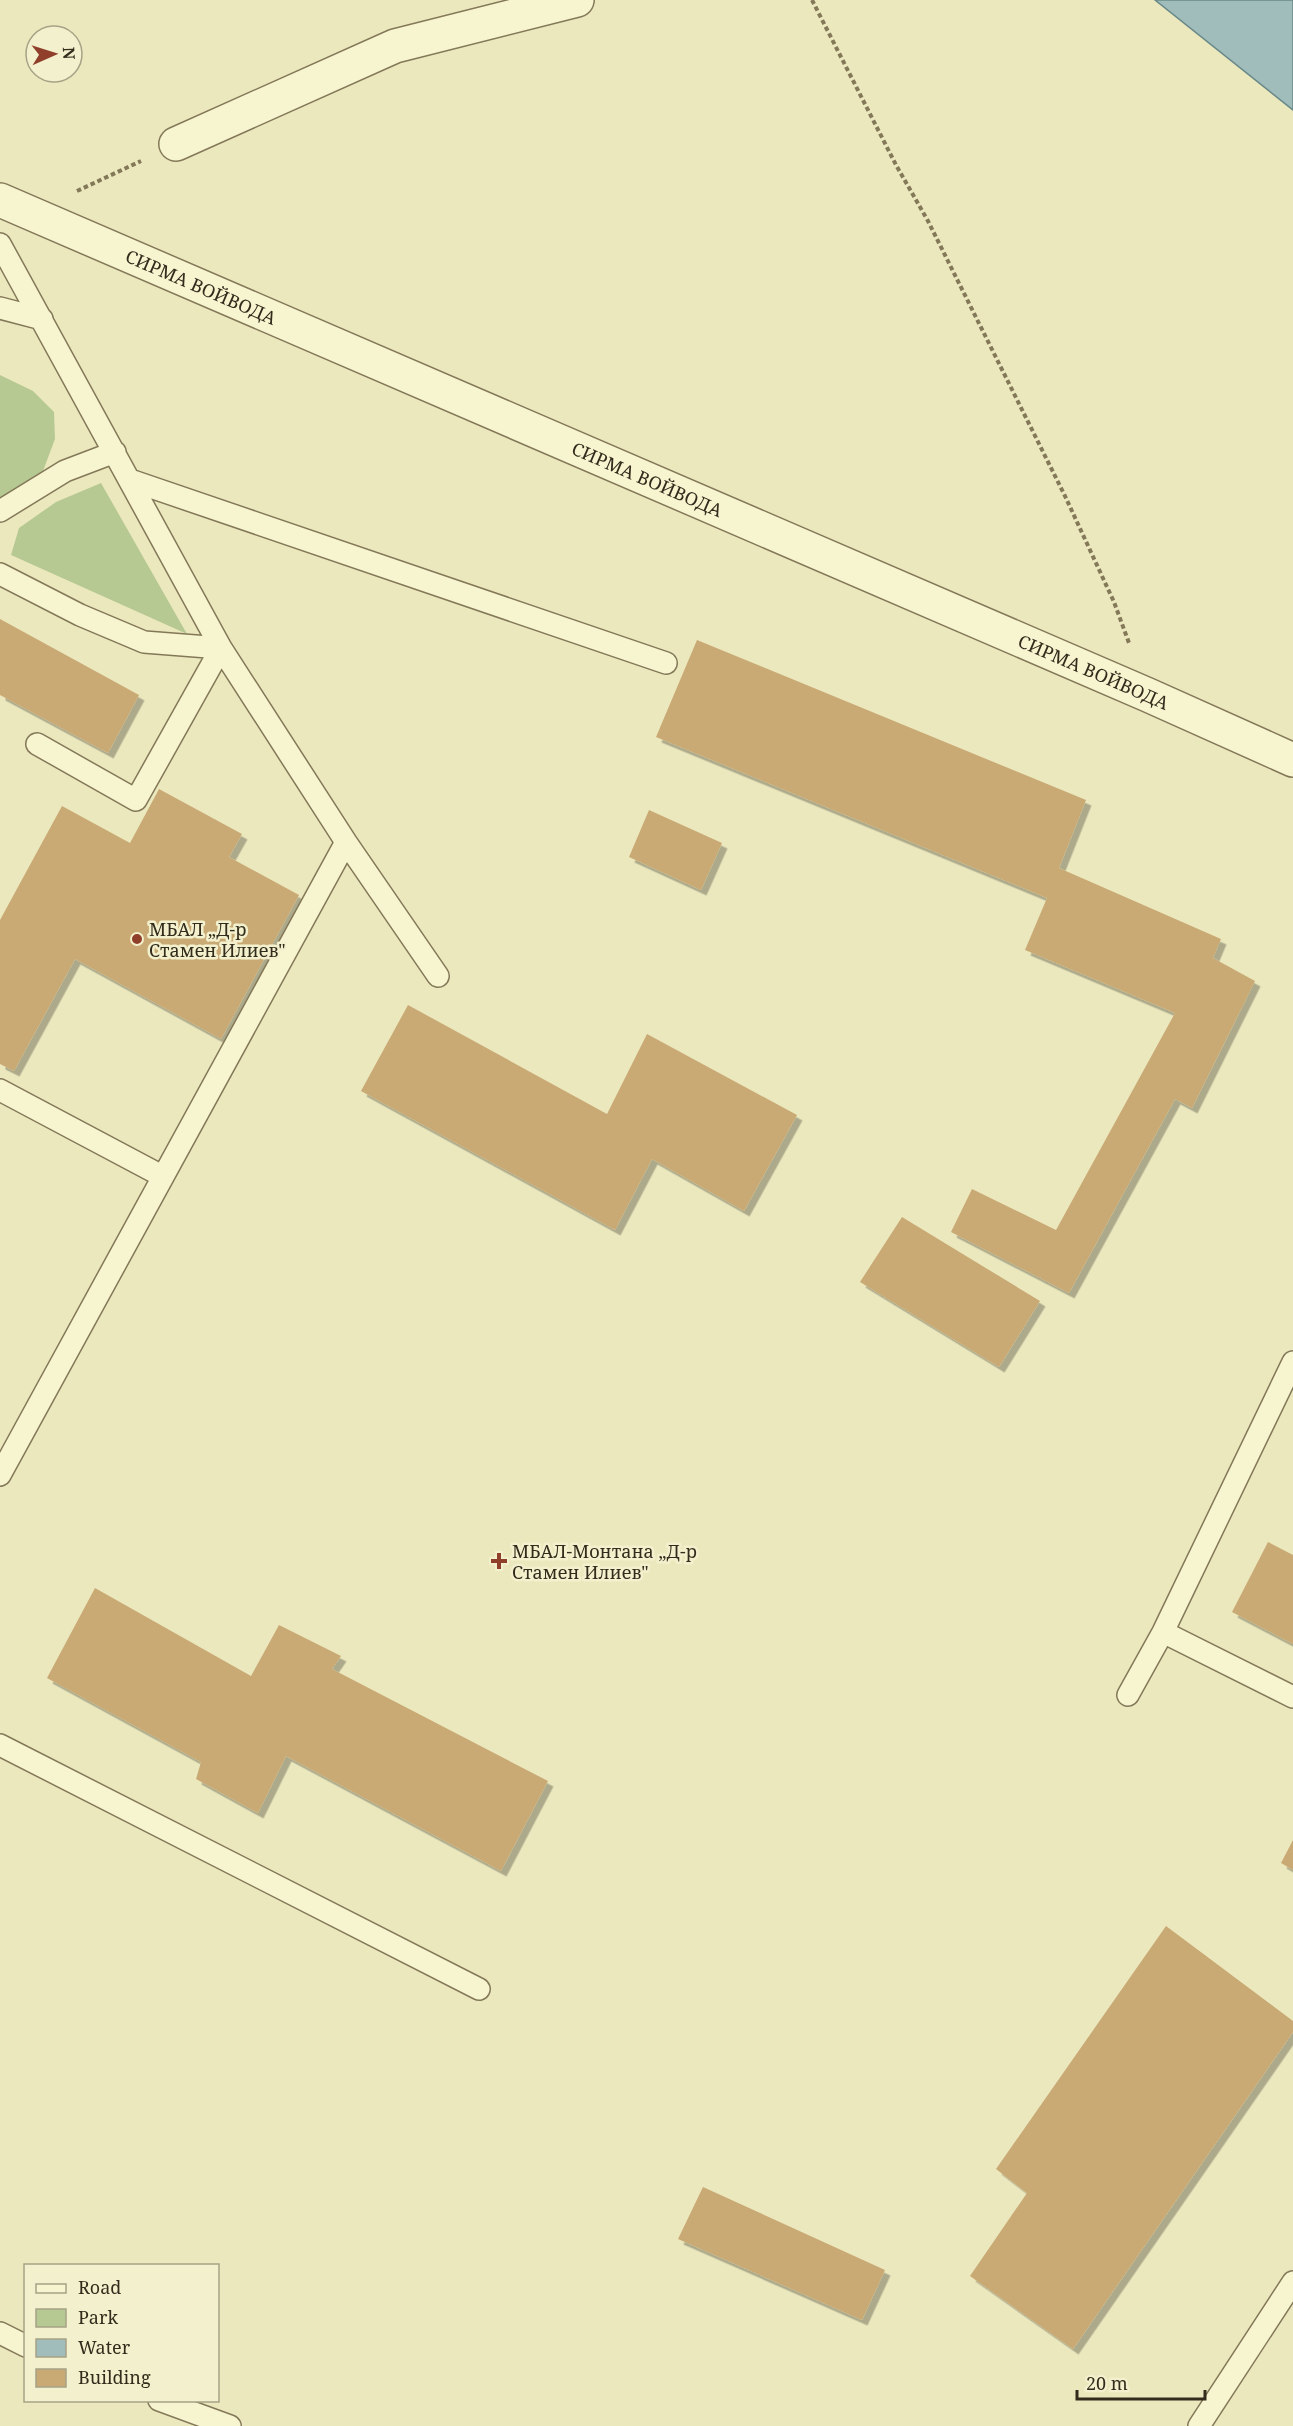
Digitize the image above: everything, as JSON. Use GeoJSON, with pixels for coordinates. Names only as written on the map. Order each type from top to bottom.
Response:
{"type":"FeatureCollection","features":[{"type":"Feature","properties":{"kind":"street"},"geometry":{"type":"LineString","coordinates":[[176,144],[395,46],[577,0]]}},
{"type":"Feature","properties":{"kind":"street","name":"СИРМА ВОЙВОДА"},"geometry":{"type":"LineString","coordinates":[[0,200],[1148,695],[1293,760]]}},
{"type":"Feature","properties":{"kind":"lane"},"geometry":{"type":"LineString","coordinates":[[0,244],[221,648],[346,842],[438,976]]}},
{"type":"Feature","properties":{"kind":"lane"},"geometry":{"type":"LineString","coordinates":[[0,308],[42,319]]}},
{"type":"Feature","properties":{"kind":"lane"},"geometry":{"type":"LineString","coordinates":[[0,511],[65,471],[115,452]]}},
{"type":"Feature","properties":{"kind":"lane"},"geometry":{"type":"LineString","coordinates":[[130,480],[666,663]]}},
{"type":"Feature","properties":{"kind":"lane"},"geometry":{"type":"LineString","coordinates":[[0,574],[80,615],[144,642],[221,648]]}},
{"type":"Feature","properties":{"kind":"lane"},"geometry":{"type":"LineString","coordinates":[[37,744],[136,800],[221,648]]}},
{"type":"Feature","properties":{"kind":"lane"},"geometry":{"type":"LineString","coordinates":[[0,1475],[346,842]]}},
{"type":"Feature","properties":{"kind":"lane"},"geometry":{"type":"LineString","coordinates":[[0,1090],[162,1176]]}},
{"type":"Feature","properties":{"kind":"lane"},"geometry":{"type":"LineString","coordinates":[[1128,1695],[1162,1632],[1293,1362]]}},
{"type":"Feature","properties":{"kind":"lane"},"geometry":{"type":"LineString","coordinates":[[1162,1632],[1293,1697]]}},
{"type":"Feature","properties":{"kind":"lane"},"geometry":{"type":"LineString","coordinates":[[0,1745],[479,1989]]}},
{"type":"Feature","properties":{"kind":"lane"},"geometry":{"type":"LineString","coordinates":[[1199,2426],[1293,2282]]}},
{"type":"Feature","properties":{"kind":"lane"},"geometry":{"type":"LineString","coordinates":[[0,2333],[24,2345]]}},
{"type":"Feature","properties":{"kind":"lane"},"geometry":{"type":"LineString","coordinates":[[164,2402],[230,2426]]}},
{"type":"Feature","properties":{"kind":"path"},"geometry":{"type":"LineString","coordinates":[[812,0],[928,221],[1065,496],[1113,602],[1148,695]]}},
{"type":"Feature","properties":{"kind":"path"},"geometry":{"type":"LineString","coordinates":[[30,213],[176,144]]}},
{"type":"Feature","properties":{"kind":"green space"},"geometry":{"type":"Polygon","coordinates":[[[0,375],[33,391],[54,412],[55,439],[43,471],[0,499],[0,375]]]}},
{"type":"Feature","properties":{"kind":"green space"},"geometry":{"type":"Polygon","coordinates":[[[101,483],[187,634],[11,555],[19,528],[56,502],[101,483]]]}},
{"type":"Feature","properties":{"kind":"water"},"geometry":{"type":"Polygon","coordinates":[[[1155,0],[1293,0],[1293,110],[1155,0]]]}},
{"type":"Feature","properties":{"kind":"building"},"geometry":{"type":"Polygon","coordinates":[[[0,619],[139,695],[108,753],[0,695],[0,619]]]}},
{"type":"Feature","properties":{"kind":"building"},"geometry":{"type":"Polygon","coordinates":[[[697,640],[1086,800],[1059,868],[1221,939],[1213,958],[1255,981],[1192,1108],[1175,1099],[1069,1293],[951,1232],[972,1189],[1056,1230],[1175,1013],[1025,950],[1047,898],[656,737],[697,640]]]}},
{"type":"Feature","properties":{"kind":"building","name":"МБАЛ „Д-р Стамен Илиев\""},"geometry":{"type":"Polygon","coordinates":[[[159,789],[242,834],[229,857],[299,895],[221,1039],[75,959],[14,1071],[0,1064],[0,920],[62,806],[130,843],[159,789]]]}},
{"type":"Feature","properties":{"kind":"building"},"geometry":{"type":"Polygon","coordinates":[[[649,810],[722,843],[701,890],[629,857],[649,810]]]}},
{"type":"Feature","properties":{"kind":"building"},"geometry":{"type":"Polygon","coordinates":[[[408,1005],[607,1114],[647,1034],[797,1115],[744,1211],[652,1159],[615,1230],[361,1091],[408,1005]]]}},
{"type":"Feature","properties":{"kind":"building"},"geometry":{"type":"Polygon","coordinates":[[[902,1217],[1040,1301],[999,1367],[860,1282],[902,1217]]]}},
{"type":"Feature","properties":{"kind":"building"},"geometry":{"type":"Polygon","coordinates":[[[1268,1542],[1293,1555],[1293,1644],[1232,1612],[1268,1542]]]}},
{"type":"Feature","properties":{"kind":"building"},"geometry":{"type":"Polygon","coordinates":[[[95,1588],[251,1676],[279,1625],[341,1656],[332,1669],[548,1781],[501,1871],[286,1756],[258,1813],[196,1779],[201,1762],[47,1678],[95,1588]]]}},
{"type":"Feature","properties":{"kind":"building"},"geometry":{"type":"Polygon","coordinates":[[[1293,1840],[1293,1870],[1281,1863],[1293,1840]]]}},
{"type":"Feature","properties":{"kind":"building"},"geometry":{"type":"Polygon","coordinates":[[[1166,1926],[1293,2021],[1293,2032],[1073,2349],[970,2276],[1027,2193],[996,2169],[1166,1926]]]}},
{"type":"Feature","properties":{"kind":"building"},"geometry":{"type":"Polygon","coordinates":[[[703,2187],[885,2270],[862,2320],[678,2239],[703,2187]]]}},
{"type":"Feature","properties":{"kind":"place","name":"МБАЛ „Д-р Стамен Илиев\""},"geometry":{"type":"Point","coordinates":[137,939]}},
{"type":"Feature","properties":{"kind":"place","name":"МБАЛ-Монтана „Д-р Стамен Илиев\""},"geometry":{"type":"Point","coordinates":[499,1561]}}]}
